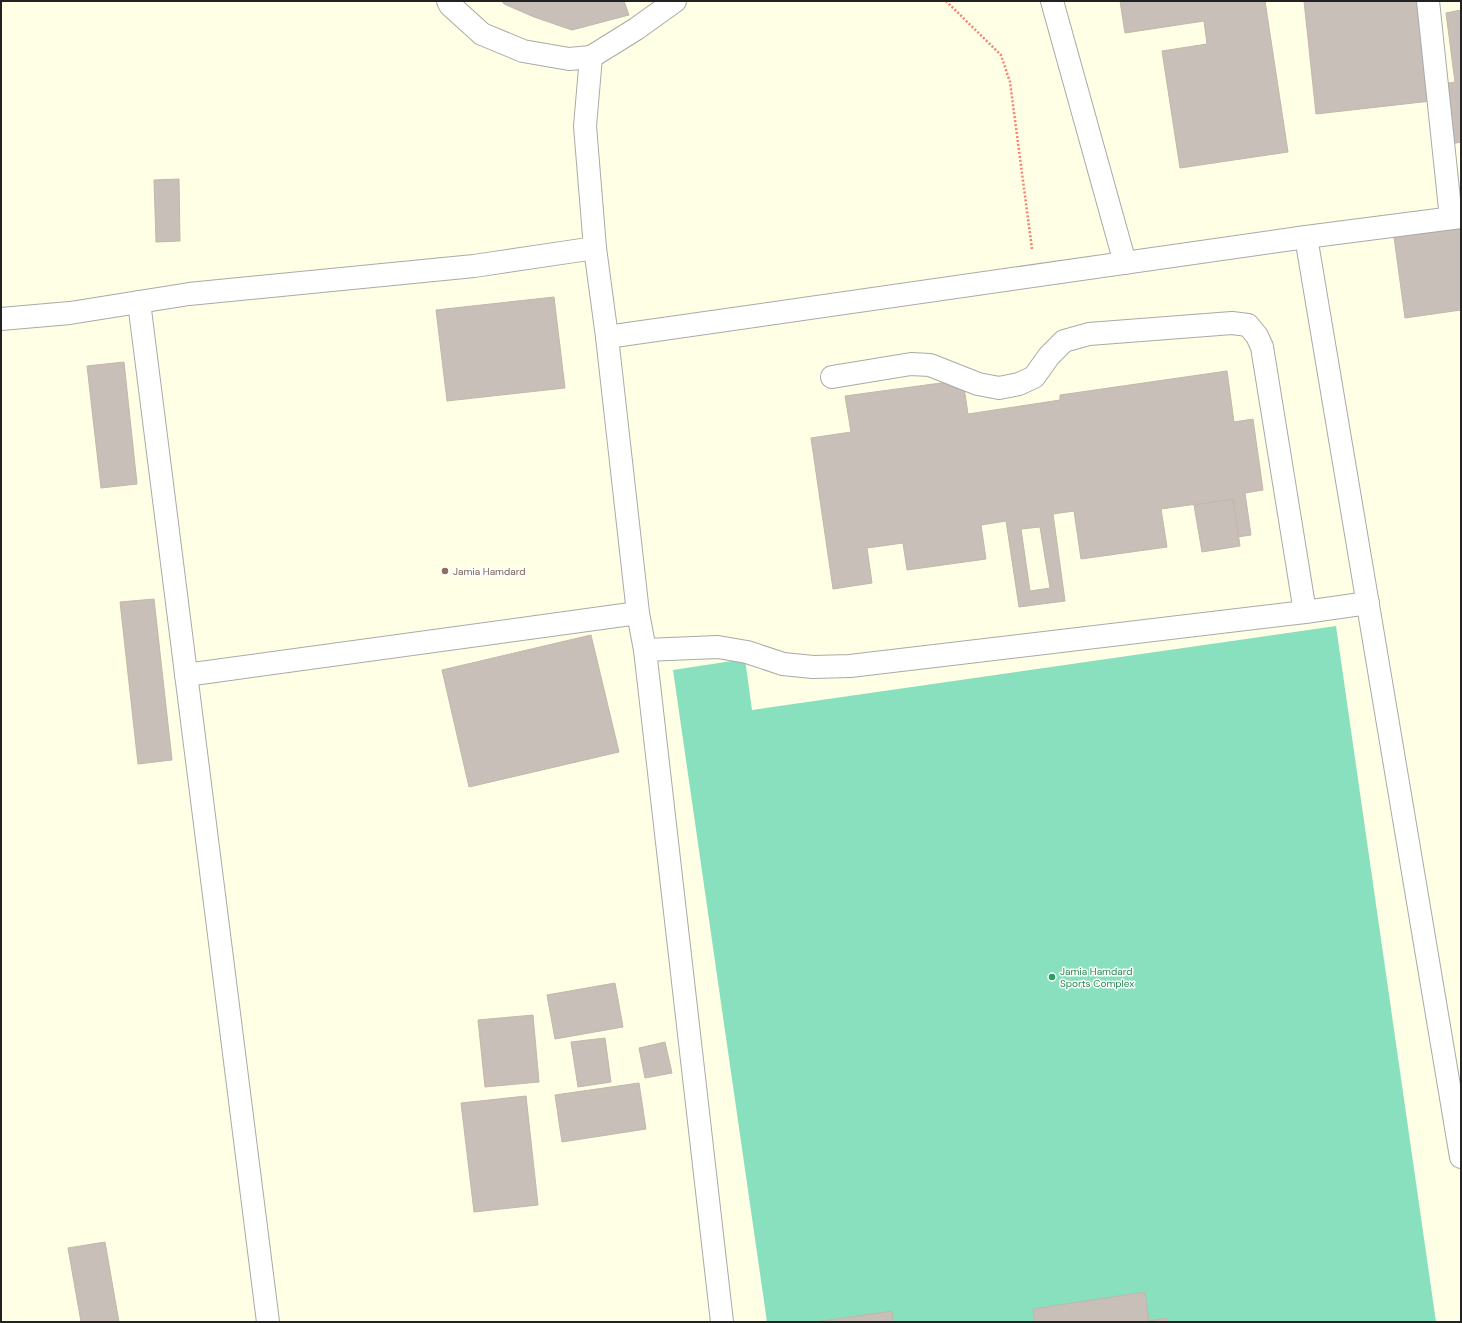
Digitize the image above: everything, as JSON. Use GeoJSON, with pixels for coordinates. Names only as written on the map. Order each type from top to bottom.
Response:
{"type":"FeatureCollection","features":[{"type":"Feature","properties":{"kind":"lane"},"geometry":{"type":"LineString","coordinates":[[448,1],[450,5],[482,34],[523,51],[569,59],[591,57],[636,29],[675,1]]}},
{"type":"Feature","properties":{"kind":"lane"},"geometry":{"type":"LineString","coordinates":[[1052,1],[1125,263]]}},
{"type":"Feature","properties":{"kind":"lane"},"geometry":{"type":"LineString","coordinates":[[607,337],[1306,237],[1456,218],[1428,1]]}},
{"type":"Feature","properties":{"kind":"lane"},"geometry":{"type":"LineString","coordinates":[[591,57],[585,126],[595,248],[607,337],[638,613],[645,650],[722,1322]]}},
{"type":"Feature","properties":{"kind":"lane"},"geometry":{"type":"LineString","coordinates":[[1306,237],[1461,1157]]}},
{"type":"Feature","properties":{"kind":"lane"},"geometry":{"type":"LineString","coordinates":[[1,319],[70,313],[189,294],[474,266],[595,248]]}},
{"type":"Feature","properties":{"kind":"lane"},"geometry":{"type":"LineString","coordinates":[[139,302],[268,1322]]}},
{"type":"Feature","properties":{"kind":"lane"},"geometry":{"type":"LineString","coordinates":[[832,377],[911,364],[930,365],[978,384],[999,388],[1019,384],[1034,377],[1049,356],[1064,341],[1089,334],[1232,323],[1248,325],[1257,336],[1262,347],[1305,612]]}},
{"type":"Feature","properties":{"kind":"lane"},"geometry":{"type":"LineString","coordinates":[[645,650],[718,647],[747,652],[783,664],[813,667],[850,666],[1305,612],[1368,603]]}},
{"type":"Feature","properties":{"kind":"lane"},"geometry":{"type":"LineString","coordinates":[[186,675],[638,613]]}},
{"type":"Feature","properties":{"kind":"path"},"geometry":{"type":"LineString","coordinates":[[946,1],[1001,55],[1010,82],[1036,275]]}},
{"type":"Feature","properties":{"kind":"shaded area"},"geometry":{"type":"Polygon","coordinates":[[[1,1],[1461,1],[1461,1322],[1,1322],[1,1]]]}},
{"type":"Feature","properties":{"kind":"green space","name":"Jamia Hamdard Sports Complex"},"geometry":{"type":"Polygon","coordinates":[[[1336,626],[1436,1322],[767,1322],[673,670],[745,659],[752,710],[1336,626]]]}},
{"type":"Feature","properties":{"kind":"building"},"geometry":{"type":"Polygon","coordinates":[[[502,1],[624,1],[629,15],[572,30],[534,17],[504,4],[502,1]]]}},
{"type":"Feature","properties":{"kind":"building"},"geometry":{"type":"Polygon","coordinates":[[[1120,1],[1265,1],[1288,152],[1180,168],[1162,51],[1207,44],[1204,21],[1125,33],[1120,1]]]}},
{"type":"Feature","properties":{"kind":"building"},"geometry":{"type":"Polygon","coordinates":[[[1304,1],[1419,1],[1431,101],[1316,114],[1304,1]]]}},
{"type":"Feature","properties":{"kind":"building"},"geometry":{"type":"Polygon","coordinates":[[[1461,10],[1461,142],[1451,144],[1442,84],[1455,82],[1446,13],[1461,10]]]}},
{"type":"Feature","properties":{"kind":"building"},"geometry":{"type":"Polygon","coordinates":[[[179,179],[180,241],[156,242],[154,180],[179,179]]]}},
{"type":"Feature","properties":{"kind":"building"},"geometry":{"type":"Polygon","coordinates":[[[1461,227],[1461,310],[1405,318],[1394,237],[1461,227]]]}},
{"type":"Feature","properties":{"kind":"building"},"geometry":{"type":"Polygon","coordinates":[[[554,297],[565,388],[447,401],[436,310],[554,297]]]}},
{"type":"Feature","properties":{"kind":"building"},"geometry":{"type":"Polygon","coordinates":[[[124,362],[137,484],[101,488],[87,366],[124,362]]]}},
{"type":"Feature","properties":{"kind":"building"},"geometry":{"type":"Polygon","coordinates":[[[1227,371],[1234,422],[1253,419],[1263,490],[1245,493],[1251,535],[1203,542],[1197,504],[1161,509],[1167,547],[1081,559],[1074,511],[1053,514],[1065,601],[1019,607],[1006,521],[981,525],[986,559],[907,570],[903,543],[867,548],[872,583],[833,589],[811,438],[851,432],[845,396],[963,380],[968,414],[1060,400],[1060,395],[1227,371]],[[1040,527],[1021,529],[1030,591],[1050,588],[1040,527]]]}},
{"type":"Feature","properties":{"kind":"building"},"geometry":{"type":"Polygon","coordinates":[[[1233,499],[1240,546],[1202,552],[1194,505],[1233,499]]]}},
{"type":"Feature","properties":{"kind":"building"},"geometry":{"type":"Polygon","coordinates":[[[154,599],[172,760],[138,764],[120,602],[154,599]]]}},
{"type":"Feature","properties":{"kind":"building"},"geometry":{"type":"Polygon","coordinates":[[[591,635],[619,752],[469,787],[442,670],[591,635]]]}},
{"type":"Feature","properties":{"kind":"building"},"geometry":{"type":"Polygon","coordinates":[[[615,983],[623,1027],[555,1039],[547,995],[615,983]]]}},
{"type":"Feature","properties":{"kind":"building"},"geometry":{"type":"Polygon","coordinates":[[[533,1015],[539,1082],[485,1087],[478,1020],[533,1015]]]}},
{"type":"Feature","properties":{"kind":"building"},"geometry":{"type":"Polygon","coordinates":[[[605,1038],[611,1082],[578,1087],[571,1042],[605,1038]]]}},
{"type":"Feature","properties":{"kind":"building"},"geometry":{"type":"Polygon","coordinates":[[[665,1042],[672,1073],[645,1078],[639,1048],[665,1042]]]}},
{"type":"Feature","properties":{"kind":"building"},"geometry":{"type":"Polygon","coordinates":[[[639,1083],[646,1129],[562,1142],[555,1095],[639,1083]]]}},
{"type":"Feature","properties":{"kind":"building"},"geometry":{"type":"Polygon","coordinates":[[[526,1096],[538,1205],[474,1212],[461,1103],[526,1096]]]}},
{"type":"Feature","properties":{"kind":"building"},"geometry":{"type":"Polygon","coordinates":[[[105,1242],[119,1322],[81,1322],[68,1248],[105,1242]]]}},
{"type":"Feature","properties":{"kind":"building"},"geometry":{"type":"Polygon","coordinates":[[[1145,1292],[1149,1321],[1166,1318],[1167,1322],[1035,1322],[1033,1309],[1145,1292]]]}},
{"type":"Feature","properties":{"kind":"building"},"geometry":{"type":"Polygon","coordinates":[[[892,1311],[893,1322],[815,1322],[892,1311]]]}},
{"type":"Feature","properties":{"kind":"place","name":"Jamia Hamdard"},"geometry":{"type":"Point","coordinates":[445,571]}},
{"type":"Feature","properties":{"kind":"place","name":"Jamia Hamdard Sports Complex"},"geometry":{"type":"Point","coordinates":[1052,977]}}]}
